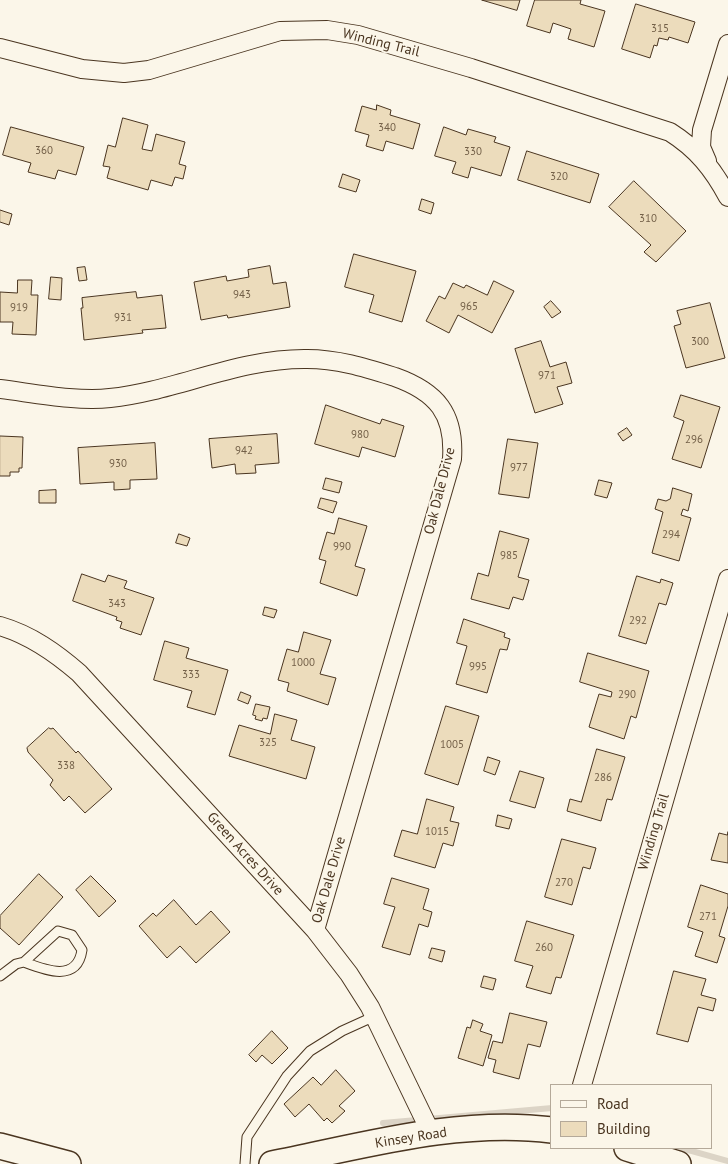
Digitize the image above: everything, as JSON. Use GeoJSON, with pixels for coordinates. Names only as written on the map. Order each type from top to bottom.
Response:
{"type":"FeatureCollection","features":[{"type":"Feature","properties":{"kind":"street","name":"Winding Trail"},"geometry":{"type":"LineString","coordinates":[[0,48],[82,69],[124,73],[149,70],[280,32],[327,30],[358,36],[462,65],[655,126],[682,140],[708,163],[728,197]]}},
{"type":"Feature","properties":{"kind":"street"},"geometry":{"type":"LineString","coordinates":[[708,163],[701,147],[702,130],[728,44]]}},
{"type":"Feature","properties":{"kind":"street","name":"Oak Dale Drive"},"geometry":{"type":"LineString","coordinates":[[0,389],[107,399],[262,363],[306,359],[336,361],[365,367],[408,382],[429,393],[440,406],[449,422],[453,440],[452,459],[315,930]]}},
{"type":"Feature","properties":{"kind":"street","name":"Winding Trail"},"geometry":{"type":"LineString","coordinates":[[582,1084],[728,579]]}},
{"type":"Feature","properties":{"kind":"street","name":"Green Acres Drive"},"geometry":{"type":"LineString","coordinates":[[0,626],[30,638],[58,654],[80,673],[315,930],[349,974],[375,1016],[431,1133]]}},
{"type":"Feature","properties":{"kind":"street","name":"Kinsey Road"},"geometry":{"type":"LineString","coordinates":[[272,1164],[431,1133],[514,1128],[550,1130]]}},
{"type":"Feature","properties":{"kind":"street"},"geometry":{"type":"LineString","coordinates":[[0,1146],[68,1164]]}},
{"type":"Feature","properties":{"kind":"street"},"geometry":{"type":"LineString","coordinates":[[630,1149],[678,1164]]}},
{"type":"Feature","properties":{"kind":"lane"},"geometry":{"type":"LineString","coordinates":[[0,976],[16,964],[24,962],[45,940],[58,931],[72,935],[82,950],[80,960],[68,971],[47,971],[24,962]]}},
{"type":"Feature","properties":{"kind":"lane"},"geometry":{"type":"LineString","coordinates":[[245,1164],[247,1137],[288,1076],[310,1051],[342,1031],[375,1016]]}},
{"type":"Feature","properties":{"kind":"building"},"geometry":{"type":"Polygon","coordinates":[[[482,0],[520,0],[517,10],[482,0]]]}},
{"type":"Feature","properties":{"kind":"building"},"geometry":{"type":"Polygon","coordinates":[[[535,0],[581,0],[580,4],[605,11],[594,47],[568,39],[571,29],[553,23],[550,33],[527,26],[535,0]]]}},
{"type":"Feature","properties":{"kind":"building"},"geometry":{"type":"Polygon","coordinates":[[[636,4],[695,22],[688,43],[669,37],[668,40],[659,38],[657,46],[654,45],[650,58],[622,49],[636,4]]]}},
{"type":"Feature","properties":{"kind":"building"},"geometry":{"type":"Polygon","coordinates":[[[377,105],[391,110],[390,115],[420,124],[413,149],[386,141],[383,151],[366,146],[369,135],[355,131],[362,106],[376,110],[377,105]]]}},
{"type":"Feature","properties":{"kind":"building"},"geometry":{"type":"Polygon","coordinates":[[[123,118],[148,125],[142,149],[152,151],[156,134],[185,142],[179,164],[186,166],[183,179],[175,177],[172,186],[151,180],[148,190],[107,178],[110,167],[103,166],[108,145],[115,147],[123,118]]]}},
{"type":"Feature","properties":{"kind":"building"},"geometry":{"type":"Polygon","coordinates":[[[11,127],[84,147],[76,175],[58,170],[55,179],[28,172],[31,163],[3,155],[11,127]]]}},
{"type":"Feature","properties":{"kind":"building"},"geometry":{"type":"Polygon","coordinates":[[[444,127],[466,135],[468,129],[496,137],[494,142],[510,147],[501,176],[471,167],[468,178],[452,173],[456,162],[435,156],[444,127]]]}},
{"type":"Feature","properties":{"kind":"building"},"geometry":{"type":"Polygon","coordinates":[[[527,151],[599,174],[590,203],[518,180],[527,151]]]}},
{"type":"Feature","properties":{"kind":"building"},"geometry":{"type":"Polygon","coordinates":[[[343,174],[360,180],[356,192],[339,187],[343,174]]]}},
{"type":"Feature","properties":{"kind":"building"},"geometry":{"type":"Polygon","coordinates":[[[634,181],[686,231],[656,262],[644,252],[651,245],[609,207],[634,181]]]}},
{"type":"Feature","properties":{"kind":"building"},"geometry":{"type":"Polygon","coordinates":[[[422,199],[434,203],[431,214],[419,210],[422,199]]]}},
{"type":"Feature","properties":{"kind":"building"},"geometry":{"type":"Polygon","coordinates":[[[0,210],[12,214],[9,225],[0,222],[0,210]]]}},
{"type":"Feature","properties":{"kind":"building"},"geometry":{"type":"Polygon","coordinates":[[[354,254],[416,271],[402,322],[369,312],[374,295],[345,287],[354,254]]]}},
{"type":"Feature","properties":{"kind":"building"},"geometry":{"type":"Polygon","coordinates":[[[270,266],[273,284],[286,282],[290,307],[228,318],[227,315],[201,320],[194,282],[226,276],[227,281],[249,277],[248,270],[270,266]]]}},
{"type":"Feature","properties":{"kind":"building"},"geometry":{"type":"Polygon","coordinates":[[[85,267],[87,280],[79,281],[77,268],[85,267]]]}},
{"type":"Feature","properties":{"kind":"building"},"geometry":{"type":"Polygon","coordinates":[[[51,277],[62,278],[61,300],[49,299],[51,277]]]}},
{"type":"Feature","properties":{"kind":"building"},"geometry":{"type":"Polygon","coordinates":[[[18,280],[32,280],[31,295],[38,295],[36,335],[12,334],[13,322],[0,322],[0,292],[17,293],[18,280]]]}},
{"type":"Feature","properties":{"kind":"building"},"geometry":{"type":"Polygon","coordinates":[[[494,281],[514,291],[492,333],[458,315],[449,333],[426,321],[439,296],[445,299],[453,283],[464,288],[466,285],[487,295],[494,281]]]}},
{"type":"Feature","properties":{"kind":"building"},"geometry":{"type":"Polygon","coordinates":[[[136,292],[137,298],[162,295],[166,328],[142,330],[143,333],[84,340],[82,298],[136,292]]]}},
{"type":"Feature","properties":{"kind":"building"},"geometry":{"type":"Polygon","coordinates":[[[551,301],[561,312],[552,318],[544,307],[551,301]]]}},
{"type":"Feature","properties":{"kind":"building"},"geometry":{"type":"Polygon","coordinates":[[[710,303],[725,358],[686,368],[674,326],[681,324],[677,311],[710,303]]]}},
{"type":"Feature","properties":{"kind":"building"},"geometry":{"type":"Polygon","coordinates":[[[541,341],[550,367],[566,362],[572,383],[557,387],[563,404],[535,413],[515,349],[541,341]]]}},
{"type":"Feature","properties":{"kind":"building"},"geometry":{"type":"Polygon","coordinates":[[[681,395],[720,407],[701,468],[672,459],[684,421],[674,417],[681,395]]]}},
{"type":"Feature","properties":{"kind":"building"},"geometry":{"type":"Polygon","coordinates":[[[326,405],[380,424],[382,419],[404,426],[395,457],[362,447],[359,457],[315,444],[326,405]]]}},
{"type":"Feature","properties":{"kind":"building"},"geometry":{"type":"Polygon","coordinates":[[[627,428],[632,435],[623,441],[618,434],[627,428]]]}},
{"type":"Feature","properties":{"kind":"building"},"geometry":{"type":"Polygon","coordinates":[[[277,434],[279,463],[255,465],[256,473],[236,474],[235,464],[212,468],[209,439],[277,434]]]}},
{"type":"Feature","properties":{"kind":"building"},"geometry":{"type":"Polygon","coordinates":[[[0,436],[23,437],[22,468],[19,468],[19,472],[10,472],[10,476],[0,476],[0,436]]]}},
{"type":"Feature","properties":{"kind":"building"},"geometry":{"type":"Polygon","coordinates":[[[508,439],[538,443],[529,498],[499,494],[508,439]]]}},
{"type":"Feature","properties":{"kind":"building"},"geometry":{"type":"Polygon","coordinates":[[[155,443],[157,479],[130,480],[130,489],[114,490],[114,482],[80,484],[78,448],[155,443]]]}},
{"type":"Feature","properties":{"kind":"building"},"geometry":{"type":"Polygon","coordinates":[[[326,478],[342,482],[339,493],[323,489],[326,478]]]}},
{"type":"Feature","properties":{"kind":"building"},"geometry":{"type":"Polygon","coordinates":[[[599,480],[612,483],[607,498],[595,495],[599,480]]]}},
{"type":"Feature","properties":{"kind":"building"},"geometry":{"type":"Polygon","coordinates":[[[673,488],[692,494],[688,511],[683,509],[681,515],[691,518],[679,561],[652,553],[663,512],[655,509],[658,499],[666,501],[670,499],[673,488]]]}},
{"type":"Feature","properties":{"kind":"building"},"geometry":{"type":"Polygon","coordinates":[[[56,490],[56,503],[39,503],[39,491],[56,490]]]}},
{"type":"Feature","properties":{"kind":"building"},"geometry":{"type":"Polygon","coordinates":[[[321,498],[337,502],[333,513],[318,508],[321,498]]]}},
{"type":"Feature","properties":{"kind":"building"},"geometry":{"type":"Polygon","coordinates":[[[339,518],[367,526],[355,566],[365,569],[357,596],[320,583],[326,561],[319,559],[327,532],[334,534],[339,518]]]}},
{"type":"Feature","properties":{"kind":"building"},"geometry":{"type":"Polygon","coordinates":[[[500,531],[529,539],[518,577],[529,580],[523,600],[513,597],[509,609],[471,599],[478,573],[488,576],[500,531]]]}},
{"type":"Feature","properties":{"kind":"building"},"geometry":{"type":"Polygon","coordinates":[[[179,534],[190,538],[187,546],[176,543],[179,534]]]}},
{"type":"Feature","properties":{"kind":"building"},"geometry":{"type":"Polygon","coordinates":[[[82,574],[105,582],[108,575],[127,581],[124,588],[154,598],[141,635],[120,628],[122,622],[116,620],[117,617],[73,601],[82,574]]]}},
{"type":"Feature","properties":{"kind":"building"},"geometry":{"type":"Polygon","coordinates":[[[637,576],[660,583],[661,579],[673,583],[666,605],[659,603],[646,644],[619,636],[637,576]]]}},
{"type":"Feature","properties":{"kind":"building"},"geometry":{"type":"Polygon","coordinates":[[[265,607],[277,610],[274,618],[263,615],[265,607]]]}},
{"type":"Feature","properties":{"kind":"building"},"geometry":{"type":"Polygon","coordinates":[[[464,619],[505,633],[504,637],[510,639],[507,650],[500,649],[487,693],[456,684],[467,646],[457,643],[464,619]]]}},
{"type":"Feature","properties":{"kind":"building"},"geometry":{"type":"Polygon","coordinates":[[[304,632],[331,640],[320,674],[336,678],[328,705],[287,691],[289,683],[278,680],[287,649],[298,652],[304,632]]]}},
{"type":"Feature","properties":{"kind":"building"},"geometry":{"type":"Polygon","coordinates":[[[165,641],[189,648],[186,658],[228,670],[215,715],[187,707],[192,691],[154,680],[165,641]]]}},
{"type":"Feature","properties":{"kind":"building"},"geometry":{"type":"Polygon","coordinates":[[[588,653],[649,671],[636,718],[631,716],[624,739],[589,727],[599,694],[611,697],[612,692],[580,682],[588,653]]]}},
{"type":"Feature","properties":{"kind":"building"},"geometry":{"type":"Polygon","coordinates":[[[241,692],[251,696],[248,704],[238,700],[241,692]]]}},
{"type":"Feature","properties":{"kind":"building"},"geometry":{"type":"Polygon","coordinates":[[[256,704],[270,707],[267,719],[263,718],[262,721],[255,719],[256,716],[253,715],[256,704]]]}},
{"type":"Feature","properties":{"kind":"building"},"geometry":{"type":"Polygon","coordinates":[[[446,706],[479,716],[458,785],[425,774],[446,706]]]}},
{"type":"Feature","properties":{"kind":"building"},"geometry":{"type":"Polygon","coordinates":[[[275,714],[297,720],[291,740],[315,747],[306,779],[229,756],[239,725],[270,734],[275,714]]]}},
{"type":"Feature","properties":{"kind":"building"},"geometry":{"type":"Polygon","coordinates":[[[49,728],[53,728],[76,753],[78,751],[112,789],[85,813],[69,796],[64,801],[50,785],[53,780],[28,752],[27,748],[49,728]]]}},
{"type":"Feature","properties":{"kind":"building"},"geometry":{"type":"Polygon","coordinates":[[[597,749],[625,757],[612,800],[607,799],[601,821],[567,811],[570,799],[581,802],[597,749]]]}},
{"type":"Feature","properties":{"kind":"building"},"geometry":{"type":"Polygon","coordinates":[[[488,757],[500,761],[495,775],[484,771],[488,757]]]}},
{"type":"Feature","properties":{"kind":"building"},"geometry":{"type":"Polygon","coordinates":[[[520,771],[544,778],[535,808],[510,801],[520,771]]]}},
{"type":"Feature","properties":{"kind":"building"},"geometry":{"type":"Polygon","coordinates":[[[427,799],[454,807],[450,821],[459,823],[453,846],[443,843],[435,868],[394,856],[402,830],[417,834],[427,799]]]}},
{"type":"Feature","properties":{"kind":"building"},"geometry":{"type":"Polygon","coordinates":[[[498,815],[512,819],[509,829],[496,826],[498,815]]]}},
{"type":"Feature","properties":{"kind":"building"},"geometry":{"type":"Polygon","coordinates":[[[728,832],[728,863],[711,860],[719,833],[727,835],[728,832]]]}},
{"type":"Feature","properties":{"kind":"building"},"geometry":{"type":"Polygon","coordinates":[[[562,839],[596,848],[590,869],[583,867],[572,905],[545,897],[562,839]]]}},
{"type":"Feature","properties":{"kind":"building"},"geometry":{"type":"Polygon","coordinates":[[[39,874],[63,897],[19,945],[0,928],[0,916],[39,874]]]}},
{"type":"Feature","properties":{"kind":"building"},"geometry":{"type":"Polygon","coordinates":[[[91,876],[116,901],[99,917],[76,890],[91,876]]]}},
{"type":"Feature","properties":{"kind":"building"},"geometry":{"type":"Polygon","coordinates":[[[392,878],[429,889],[423,909],[432,912],[428,927],[419,924],[410,955],[382,947],[395,907],[384,904],[392,878]]]}},
{"type":"Feature","properties":{"kind":"building"},"geometry":{"type":"Polygon","coordinates":[[[701,885],[728,894],[728,906],[719,936],[725,938],[717,963],[695,956],[703,932],[688,927],[701,885]]]}},
{"type":"Feature","properties":{"kind":"building"},"geometry":{"type":"Polygon","coordinates":[[[174,900],[196,925],[211,911],[230,932],[196,963],[180,946],[167,958],[139,926],[153,913],[156,916],[174,900]]]}},
{"type":"Feature","properties":{"kind":"building"},"geometry":{"type":"Polygon","coordinates":[[[527,921],[574,935],[561,978],[556,977],[551,994],[526,987],[533,966],[515,961],[527,921]]]}},
{"type":"Feature","properties":{"kind":"building"},"geometry":{"type":"Polygon","coordinates":[[[432,948],[445,951],[442,962],[429,958],[432,948]]]}},
{"type":"Feature","properties":{"kind":"building"},"geometry":{"type":"Polygon","coordinates":[[[674,971],[706,979],[701,995],[716,999],[713,1011],[698,1007],[688,1042],[657,1034],[674,971]]]}},
{"type":"Feature","properties":{"kind":"building"},"geometry":{"type":"Polygon","coordinates":[[[484,976],[496,979],[493,990],[481,987],[484,976]]]}},
{"type":"Feature","properties":{"kind":"building"},"geometry":{"type":"Polygon","coordinates":[[[510,1013],[547,1022],[540,1047],[528,1044],[519,1079],[493,1072],[496,1060],[488,1058],[493,1041],[502,1043],[510,1013]]]}},
{"type":"Feature","properties":{"kind":"building"},"geometry":{"type":"Polygon","coordinates":[[[473,1020],[483,1024],[480,1031],[492,1035],[483,1066],[458,1058],[467,1027],[470,1028],[473,1020]]]}},
{"type":"Feature","properties":{"kind":"building"},"geometry":{"type":"Polygon","coordinates":[[[272,1031],[288,1048],[272,1064],[262,1055],[256,1062],[249,1055],[272,1031]]]}},
{"type":"Feature","properties":{"kind":"building"},"geometry":{"type":"Polygon","coordinates":[[[336,1070],[355,1091],[339,1106],[345,1111],[332,1123],[327,1118],[324,1121],[309,1104],[295,1117],[284,1104],[313,1077],[321,1085],[336,1070]]]}},
{"type":"Feature","properties":{"kind":"waterway"},"geometry":{"type":"LineString","coordinates":[[383,1123],[550,1108]]}},
{"type":"Feature","properties":{"kind":"waterway"},"geometry":{"type":"LineString","coordinates":[[685,1149],[728,1161]]}}]}
